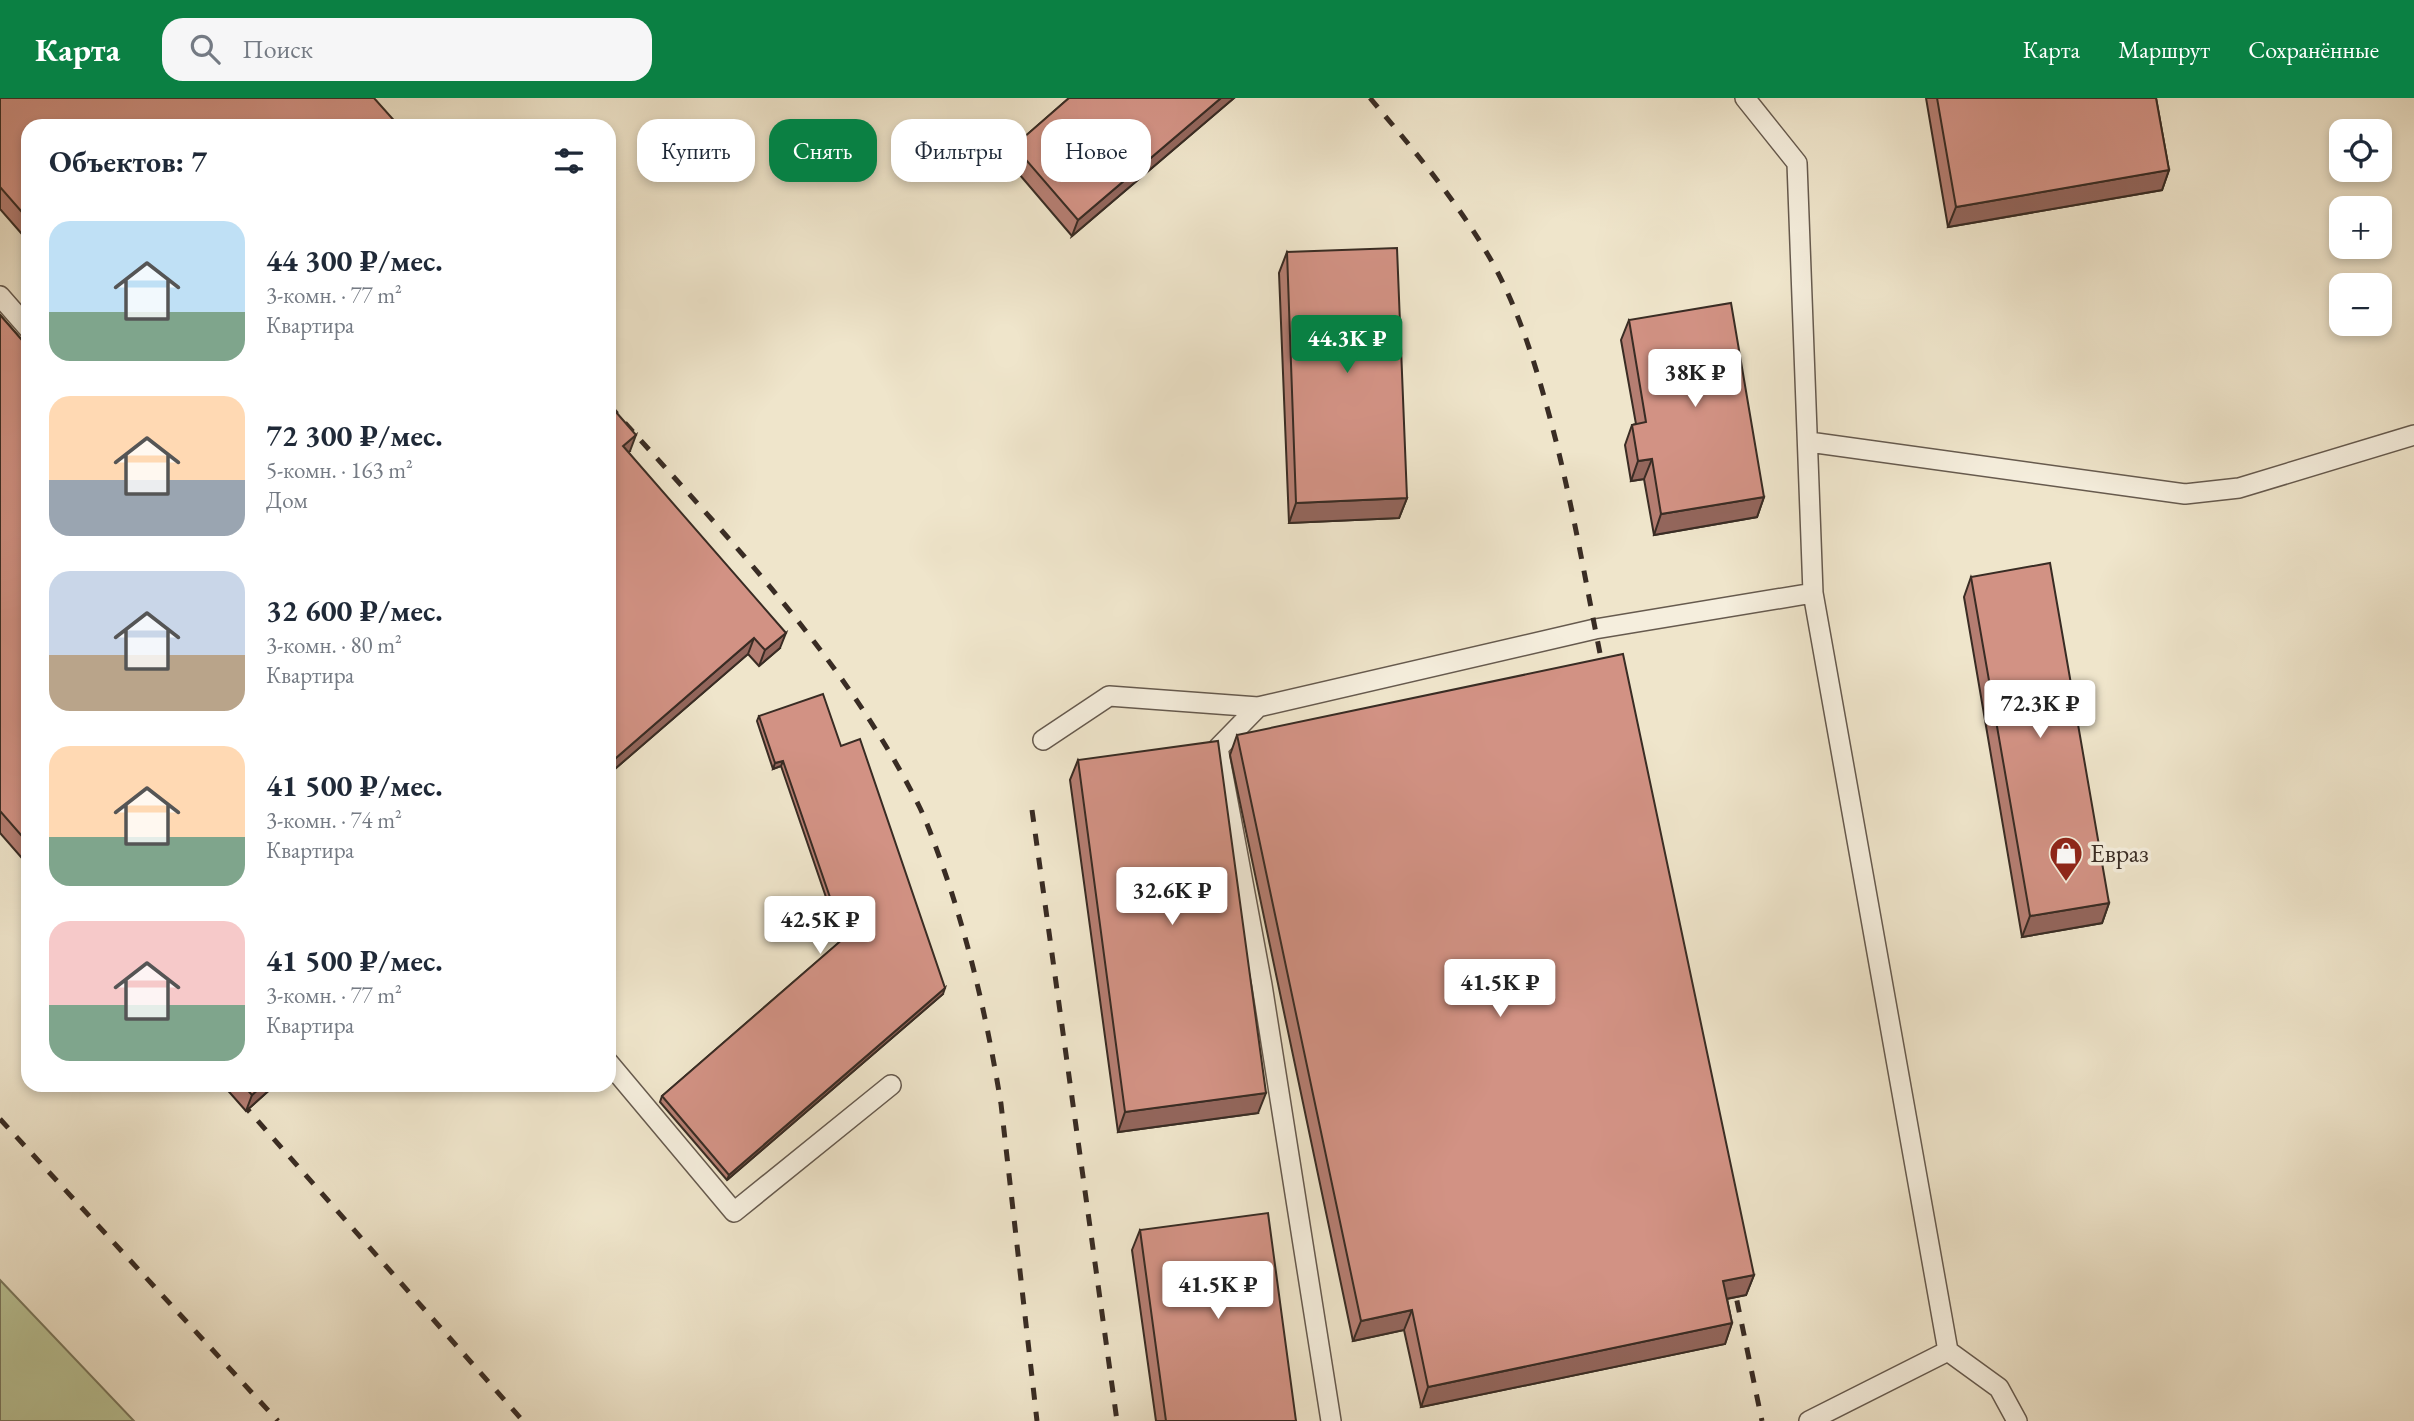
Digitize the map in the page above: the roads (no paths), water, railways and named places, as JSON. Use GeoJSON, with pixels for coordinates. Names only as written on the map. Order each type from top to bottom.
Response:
{"type":"FeatureCollection","features":[{"type":"Feature","properties":{"kind":"lane"},"geometry":{"type":"LineString","coordinates":[[1745,98],[1797,163],[1813,593],[1948,1351],[1999,1388],[2017,1421]]}},
{"type":"Feature","properties":{"kind":"lane"},"geometry":{"type":"LineString","coordinates":[[0,296],[21,320]]}},
{"type":"Feature","properties":{"kind":"lane"},"geometry":{"type":"LineString","coordinates":[[1809,442],[2186,494],[2239,488],[2414,435]]}},
{"type":"Feature","properties":{"kind":"lane"},"geometry":{"type":"LineString","coordinates":[[1043,740],[1109,696],[1258,707],[1595,629],[1813,593]]}},
{"type":"Feature","properties":{"kind":"lane"},"geometry":{"type":"LineString","coordinates":[[1258,707],[1218,748],[1262,985],[1331,1421]]}},
{"type":"Feature","properties":{"kind":"lane"},"geometry":{"type":"LineString","coordinates":[[616,1071],[734,1212],[891,1086]]}},
{"type":"Feature","properties":{"kind":"lane"},"geometry":{"type":"LineString","coordinates":[[1809,1421],[1948,1351]]}},
{"type":"Feature","properties":{"kind":"railway"},"geometry":{"type":"LineString","coordinates":[[1370,98],[1464,217],[1491,260],[1518,317],[1558,450],[1605,678]]}},
{"type":"Feature","properties":{"kind":"railway"},"geometry":{"type":"LineString","coordinates":[[616,413],[737,548],[818,646],[855,698],[920,808],[953,896],[970,955],[996,1074],[1037,1421]]}},
{"type":"Feature","properties":{"kind":"railway"},"geometry":{"type":"LineString","coordinates":[[1032,810],[1117,1421]]}},
{"type":"Feature","properties":{"kind":"railway"},"geometry":{"type":"LineString","coordinates":[[232,1092],[523,1421]]}},
{"type":"Feature","properties":{"kind":"railway"},"geometry":{"type":"LineString","coordinates":[[0,1119],[278,1421]]}},
{"type":"Feature","properties":{"kind":"railway"},"geometry":{"type":"LineString","coordinates":[[1732,1277],[1762,1421]]}},
{"type":"Feature","properties":{"kind":"place","name":"Евраз"},"geometry":{"type":"Point","coordinates":[2066,883]}}]}
